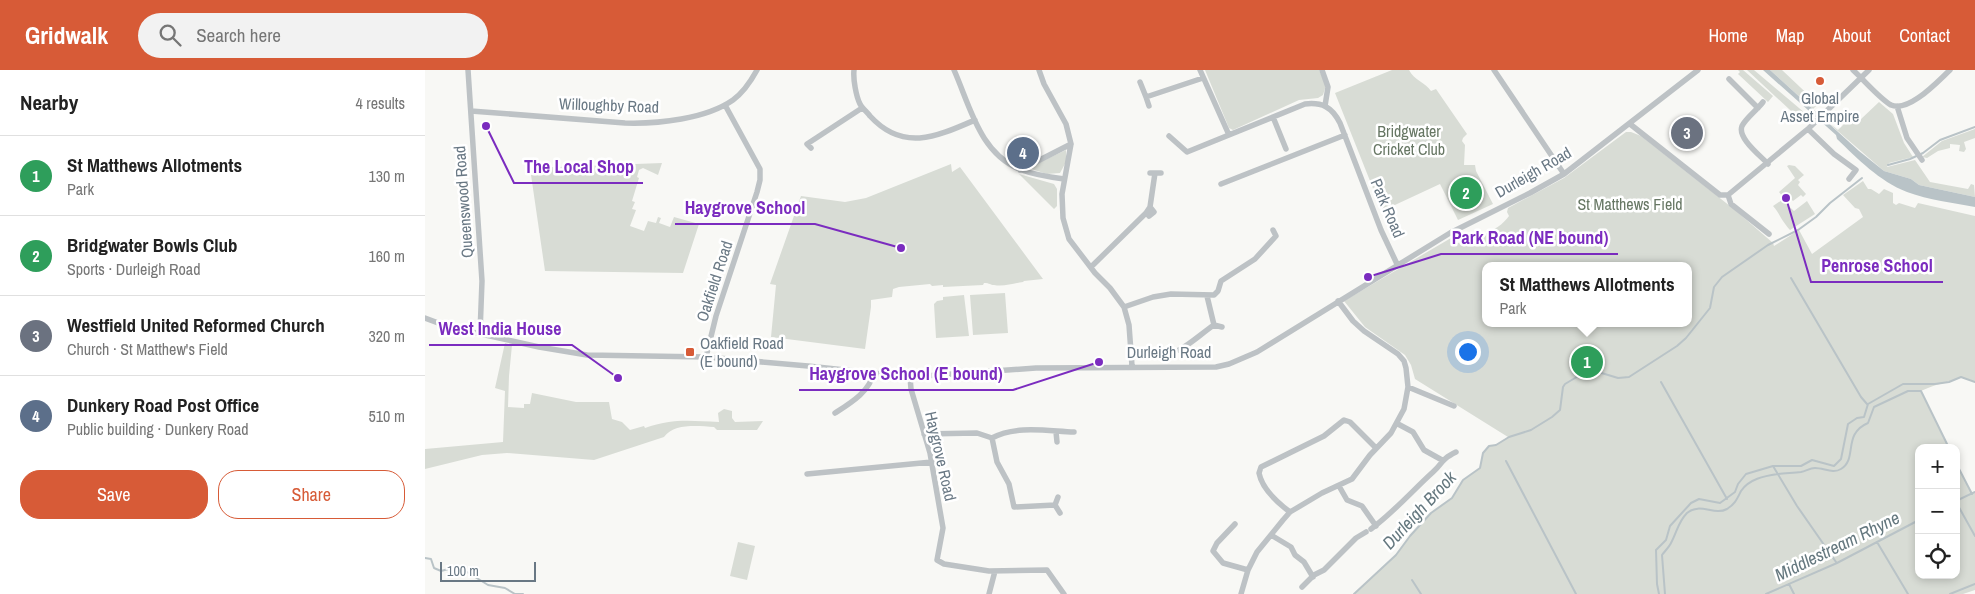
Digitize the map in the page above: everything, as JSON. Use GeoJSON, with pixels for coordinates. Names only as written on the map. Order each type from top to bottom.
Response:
{"type":"FeatureCollection","features":[{"type":"Feature","properties":{"kind":"street","name":"Queenswood Road"},"geometry":{"type":"LineString","coordinates":[[468,70],[482,281],[480,333]]}},
{"type":"Feature","properties":{"kind":"street","name":"Willoughby Road"},"geometry":{"type":"LineString","coordinates":[[471,111],[649,124],[674,120],[725,105],[744,90],[757,70]]}},
{"type":"Feature","properties":{"kind":"street"},"geometry":{"type":"LineString","coordinates":[[854,70],[862,108],[881,128],[900,137],[919,138],[935,136],[975,120]]}},
{"type":"Feature","properties":{"kind":"street"},"geometry":{"type":"LineString","coordinates":[[955,70],[983,138],[993,151],[1020,170],[1064,179]]}},
{"type":"Feature","properties":{"kind":"street"},"geometry":{"type":"LineString","coordinates":[[1039,70],[1044,84],[1066,124],[1071,144],[1064,179],[1063,218],[1069,239],[1124,307],[1129,325],[1132,366]]}},
{"type":"Feature","properties":{"kind":"street"},"geometry":{"type":"LineString","coordinates":[[1200,70],[1229,135]]}},
{"type":"Feature","properties":{"kind":"street"},"geometry":{"type":"LineString","coordinates":[[1169,136],[1187,152],[1305,104],[1325,106],[1329,87],[1322,70]]}},
{"type":"Feature","properties":{"kind":"street"},"geometry":{"type":"LineString","coordinates":[[1494,70],[1563,174]]}},
{"type":"Feature","properties":{"kind":"street","name":"Durleigh Road"},"geometry":{"type":"LineString","coordinates":[[425,318],[449,327],[539,347],[593,356],[706,357],[910,377],[1036,368],[1132,366],[1203,368],[1229,364],[1262,349],[1450,232],[1530,193],[1563,174],[1698,70]]}},
{"type":"Feature","properties":{"kind":"street"},"geometry":{"type":"LineString","coordinates":[[1853,70],[1887,102],[1897,106],[1909,103],[1923,95],[1949,70]]}},
{"type":"Feature","properties":{"kind":"street"},"geometry":{"type":"LineString","coordinates":[[1630,124],[1720,195],[1729,196],[1816,122],[1869,70]]}},
{"type":"Feature","properties":{"kind":"street"},"geometry":{"type":"LineString","coordinates":[[1146,97],[1203,78]]}},
{"type":"Feature","properties":{"kind":"street"},"geometry":{"type":"LineString","coordinates":[[1729,79],[1758,108]]}},
{"type":"Feature","properties":{"kind":"street"},"geometry":{"type":"LineString","coordinates":[[1140,82],[1149,106]]}},
{"type":"Feature","properties":{"kind":"street"},"geometry":{"type":"LineString","coordinates":[[1763,102],[1743,125],[1741,134],[1768,164]]}},
{"type":"Feature","properties":{"kind":"street","name":"Oakfield Road"},"geometry":{"type":"LineString","coordinates":[[706,357],[716,316],[757,192],[761,173],[725,105]]}},
{"type":"Feature","properties":{"kind":"street","name":"Park Road"},"geometry":{"type":"LineString","coordinates":[[1325,106],[1336,114],[1381,230],[1397,264]]}},
{"type":"Feature","properties":{"kind":"street"},"geometry":{"type":"LineString","coordinates":[[1897,106],[1907,138],[1922,160]]}},
{"type":"Feature","properties":{"kind":"street"},"geometry":{"type":"LineString","coordinates":[[811,148],[807,144],[862,108]]}},
{"type":"Feature","properties":{"kind":"street"},"geometry":{"type":"LineString","coordinates":[[1273,117],[1279,141],[1286,149]]}},
{"type":"Feature","properties":{"kind":"street"},"geometry":{"type":"LineString","coordinates":[[1808,129],[1834,154],[1856,170],[1849,178]]}},
{"type":"Feature","properties":{"kind":"street"},"geometry":{"type":"LineString","coordinates":[[1221,184],[1345,134]]}},
{"type":"Feature","properties":{"kind":"street"},"geometry":{"type":"LineString","coordinates":[[1020,170],[1071,144]]}},
{"type":"Feature","properties":{"kind":"street"},"geometry":{"type":"LineString","coordinates":[[1091,267],[1146,213],[1150,207],[1155,173]]}},
{"type":"Feature","properties":{"kind":"street"},"geometry":{"type":"LineString","coordinates":[[1729,196],[1731,204],[1769,234]]}},
{"type":"Feature","properties":{"kind":"street"},"geometry":{"type":"LineString","coordinates":[[1149,216],[1154,212],[1150,207]]}},
{"type":"Feature","properties":{"kind":"street"},"geometry":{"type":"LineString","coordinates":[[1124,307],[1153,297],[1171,294],[1214,296],[1218,291],[1221,281],[1255,258],[1276,236],[1273,230]]}},
{"type":"Feature","properties":{"kind":"street"},"geometry":{"type":"LineString","coordinates":[[1207,296],[1214,325]]}},
{"type":"Feature","properties":{"kind":"street"},"geometry":{"type":"LineString","coordinates":[[1241,594],[1248,570],[1257,552],[1291,512],[1355,476],[1367,458],[1398,424],[1404,409],[1408,387],[1406,365],[1401,357],[1364,331],[1347,314],[1338,301]]}},
{"type":"Feature","properties":{"kind":"street"},"geometry":{"type":"LineString","coordinates":[[1179,350],[1192,343],[1203,332],[1214,325],[1222,327]]}},
{"type":"Feature","properties":{"kind":"street"},"geometry":{"type":"LineString","coordinates":[[835,413],[851,402],[870,384],[873,373]]}},
{"type":"Feature","properties":{"kind":"street","name":"Haygrove Road"},"geometry":{"type":"LineString","coordinates":[[910,377],[911,389],[932,462],[943,528],[937,560],[944,564],[995,571]]}},
{"type":"Feature","properties":{"kind":"street"},"geometry":{"type":"LineString","coordinates":[[1408,387],[1454,406]]}},
{"type":"Feature","properties":{"kind":"street"},"geometry":{"type":"LineString","coordinates":[[1291,512],[1275,498],[1260,479],[1261,467],[1324,436],[1344,420],[1351,422],[1376,448]]}},
{"type":"Feature","properties":{"kind":"street"},"geometry":{"type":"LineString","coordinates":[[1398,424],[1413,432],[1424,450],[1442,460]]}},
{"type":"Feature","properties":{"kind":"street"},"geometry":{"type":"LineString","coordinates":[[924,434],[977,433],[992,438],[1004,432],[1073,432]]}},
{"type":"Feature","properties":{"kind":"street"},"geometry":{"type":"LineString","coordinates":[[1056,432],[1057,442]]}},
{"type":"Feature","properties":{"kind":"street"},"geometry":{"type":"LineString","coordinates":[[992,438],[997,462],[1009,484],[1015,516]]}},
{"type":"Feature","properties":{"kind":"street"},"geometry":{"type":"LineString","coordinates":[[1302,587],[1324,570],[1356,538],[1371,529],[1437,469],[1442,460],[1457,452]]}},
{"type":"Feature","properties":{"kind":"street"},"geometry":{"type":"LineString","coordinates":[[807,474],[932,462]]}},
{"type":"Feature","properties":{"kind":"street"},"geometry":{"type":"LineString","coordinates":[[1339,486],[1347,500],[1362,506],[1371,529]]}},
{"type":"Feature","properties":{"kind":"street"},"geometry":{"type":"LineString","coordinates":[[1055,505],[1058,496]]}},
{"type":"Feature","properties":{"kind":"street"},"geometry":{"type":"LineString","coordinates":[[1014,507],[1055,505]]}},
{"type":"Feature","properties":{"kind":"street"},"geometry":{"type":"LineString","coordinates":[[1055,505],[1060,513]]}},
{"type":"Feature","properties":{"kind":"street"},"geometry":{"type":"LineString","coordinates":[[1206,556],[1235,524]]}},
{"type":"Feature","properties":{"kind":"street"},"geometry":{"type":"LineString","coordinates":[[1271,535],[1291,547],[1295,555],[1304,562],[1313,577]]}},
{"type":"Feature","properties":{"kind":"street"},"geometry":{"type":"LineString","coordinates":[[1213,550],[1223,563],[1248,570]]}},
{"type":"Feature","properties":{"kind":"street"},"geometry":{"type":"LineString","coordinates":[[989,594],[995,571],[1047,570],[1064,594]]}},
{"type":"Feature","properties":{"kind":"green space"},"geometry":{"type":"Polygon","coordinates":[[[1205,70],[1319,70],[1326,85],[1323,95],[1318,98],[1299,100],[1233,130],[1229,128],[1205,70]]]}},
{"type":"Feature","properties":{"kind":"green space","name":"Bridgwater Cricket Club"},"geometry":{"type":"Polygon","coordinates":[[[1392,70],[1409,70],[1431,91],[1436,89],[1467,134],[1462,141],[1465,145],[1464,165],[1475,165],[1476,171],[1493,204],[1458,220],[1440,184],[1382,211],[1335,93],[1392,70]]]}},
{"type":"Feature","properties":{"kind":"green space"},"geometry":{"type":"Polygon","coordinates":[[[1738,70],[1743,70],[1773,96],[1768,102],[1738,74],[1740,72],[1738,70]]]}},
{"type":"Feature","properties":{"kind":"green space"},"geometry":{"type":"Polygon","coordinates":[[[1747,70],[1754,70],[1812,119],[1809,118],[1804,123],[1747,70]]]}},
{"type":"Feature","properties":{"kind":"green space"},"geometry":{"type":"Polygon","coordinates":[[[1770,70],[1782,70],[1818,104],[1813,109],[1770,70]]]}},
{"type":"Feature","properties":{"kind":"green space"},"geometry":{"type":"Polygon","coordinates":[[[1879,102],[1893,114],[1904,143],[1913,157],[1889,163],[1887,167],[1915,160],[1930,182],[1968,189],[1971,184],[1974,185],[1975,197],[1919,185],[1911,179],[1884,171],[1825,120],[1838,130],[1854,114],[1860,120],[1879,102]]]}},
{"type":"Feature","properties":{"kind":"green space"},"geometry":{"type":"Polygon","coordinates":[[[1975,129],[1975,138],[1964,142],[1966,149],[1964,152],[1959,151],[1960,145],[1950,144],[1950,148],[1938,151],[1927,158],[1922,157],[1942,141],[1975,129]]]}},
{"type":"Feature","properties":{"kind":"green space","name":"St Matthews Field"},"geometry":{"type":"Polygon","coordinates":[[[1626,132],[1631,132],[1641,136],[1735,210],[1773,243],[1774,246],[1799,230],[1812,254],[1863,217],[1859,209],[1855,208],[1843,195],[1863,181],[1868,189],[1879,194],[1884,189],[1893,193],[1893,203],[1896,205],[1899,203],[1915,208],[1918,203],[1975,216],[1975,382],[1961,377],[1921,391],[1947,444],[1915,444],[1915,579],[1960,579],[1960,471],[1971,493],[1975,492],[1975,590],[1963,594],[1354,594],[1396,555],[1431,513],[1452,498],[1463,480],[1480,468],[1483,453],[1489,446],[1496,445],[1508,437],[1415,379],[1411,365],[1405,355],[1365,327],[1344,301],[1451,238],[1455,244],[1491,231],[1504,222],[1509,216],[1508,208],[1564,178],[1626,132]]]}},
{"type":"Feature","properties":{"kind":"green space"},"geometry":{"type":"Polygon","coordinates":[[[1066,150],[1066,162],[1060,173],[1047,174],[1031,169],[1038,163],[1066,150]]]}},
{"type":"Feature","properties":{"kind":"green space"},"geometry":{"type":"Polygon","coordinates":[[[662,163],[658,175],[643,168],[639,170],[637,177],[639,178],[632,201],[635,202],[632,209],[636,210],[630,226],[644,231],[648,221],[656,223],[658,217],[661,218],[659,223],[670,227],[674,217],[699,224],[683,273],[545,271],[530,168],[662,163]]]}},
{"type":"Feature","properties":{"kind":"green space"},"geometry":{"type":"Polygon","coordinates":[[[951,164],[952,172],[960,167],[1043,279],[1001,286],[984,283],[983,285],[943,287],[943,285],[932,286],[930,284],[893,289],[892,297],[871,300],[865,349],[771,337],[776,285],[770,284],[801,196],[845,202],[866,198],[951,164]]]}},
{"type":"Feature","properties":{"kind":"green space"},"geometry":{"type":"Polygon","coordinates":[[[1787,166],[1795,166],[1804,175],[1798,180],[1800,182],[1798,185],[1806,194],[1793,201],[1788,196],[1783,197],[1779,192],[1795,178],[1787,166]]]}},
{"type":"Feature","properties":{"kind":"green space"},"geometry":{"type":"Polygon","coordinates":[[[1019,174],[1054,184],[1057,189],[1057,206],[1054,209],[1019,174]]]}},
{"type":"Feature","properties":{"kind":"green space"},"geometry":{"type":"Polygon","coordinates":[[[1782,200],[1794,211],[1807,201],[1815,214],[1790,230],[1773,206],[1782,200]]]}},
{"type":"Feature","properties":{"kind":"green space"},"geometry":{"type":"Polygon","coordinates":[[[1005,293],[1008,333],[973,335],[970,295],[1005,293]]]}},
{"type":"Feature","properties":{"kind":"green space"},"geometry":{"type":"Polygon","coordinates":[[[964,295],[969,336],[936,338],[934,304],[937,301],[943,300],[943,297],[964,295]]]}},
{"type":"Feature","properties":{"kind":"green space"},"geometry":{"type":"Polygon","coordinates":[[[505,343],[512,345],[508,407],[524,408],[524,404],[530,404],[532,393],[576,402],[609,402],[612,419],[622,422],[630,430],[673,421],[719,422],[718,413],[724,409],[732,411],[732,418],[735,422],[763,421],[757,430],[717,430],[714,427],[701,426],[680,427],[664,437],[594,460],[507,453],[482,455],[425,469],[425,449],[503,442],[505,391],[495,388],[505,343]]]}},
{"type":"Feature","properties":{"kind":"green space"},"geometry":{"type":"Polygon","coordinates":[[[738,542],[755,546],[747,580],[730,576],[738,542]]]}},
{"type":"Feature","properties":{"kind":"shaded area"},"geometry":{"type":"Polygon","coordinates":[[[1763,70],[1770,70],[1859,151],[1884,171],[1911,179],[1919,185],[1975,197],[1975,207],[1915,195],[1887,182],[1861,162],[1837,139],[1836,135],[1763,70]]]}},
{"type":"Feature","properties":{"kind":"waterway","name":"Durleigh Brook"},"geometry":{"type":"LineString","coordinates":[[1888,165],[1910,159],[1923,153],[1940,140],[1975,127]]}},
{"type":"Feature","properties":{"kind":"waterway","name":"Durleigh Brook"},"geometry":{"type":"LineString","coordinates":[[1354,594],[1396,555],[1431,513],[1452,498],[1463,480],[1480,468],[1483,453],[1489,446],[1496,445],[1509,437],[1531,430],[1552,417],[1560,410],[1563,387],[1580,375],[1595,371],[1618,378],[1629,377],[1677,346],[1686,338],[1710,308],[1714,287],[1722,277],[1768,245],[1798,230],[1862,178]]}},
{"type":"Feature","properties":{"kind":"waterway"},"geometry":{"type":"LineString","coordinates":[[1791,278],[1861,397],[1867,404]]}},
{"type":"Feature","properties":{"kind":"waterway"},"geometry":{"type":"LineString","coordinates":[[1659,594],[1656,550],[1666,540],[1670,526],[1691,503],[1699,499],[1720,503],[1735,492],[1738,484],[1746,474],[1773,466],[1801,466],[1812,460],[1834,466],[1841,459],[1848,424],[1857,418],[1864,417],[1868,404],[1903,384],[1935,384],[1949,382],[1961,377],[1975,382]]}},
{"type":"Feature","properties":{"kind":"waterway"},"geometry":{"type":"LineString","coordinates":[[1661,382],[1727,499]]}},
{"type":"Feature","properties":{"kind":"waterway"},"geometry":{"type":"LineString","coordinates":[[1665,594],[1662,555],[1687,513],[1697,509],[1717,511],[1727,509],[1734,503],[1744,487],[1762,477],[1801,472],[1813,468],[1832,471],[1841,469],[1849,459],[1855,433],[1868,423],[1874,407],[1908,391],[1921,391],[1947,444]]}},
{"type":"Feature","properties":{"kind":"waterway"},"geometry":{"type":"LineString","coordinates":[[1506,461],[1576,594]]}},
{"type":"Feature","properties":{"kind":"waterway"},"geometry":{"type":"LineString","coordinates":[[1773,466],[1797,506],[1836,562]]}},
{"type":"Feature","properties":{"kind":"waterway"},"geometry":{"type":"LineString","coordinates":[[1960,471],[1972,494]]}},
{"type":"Feature","properties":{"kind":"waterway","name":"Middlestream Rhyne"},"geometry":{"type":"LineString","coordinates":[[1960,499],[1975,492]]}},
{"type":"Feature","properties":{"kind":"waterway"},"geometry":{"type":"LineString","coordinates":[[1960,509],[1975,536]]}},
{"type":"Feature","properties":{"kind":"waterway","name":"Middlestream Rhyne"},"geometry":{"type":"LineString","coordinates":[[1766,594],[1837,563],[1915,522]]}},
{"type":"Feature","properties":{"kind":"waterway"},"geometry":{"type":"LineString","coordinates":[[1877,542],[1908,594]]}},
{"type":"Feature","properties":{"kind":"waterway","name":"Durleigh Brook"},"geometry":{"type":"LineString","coordinates":[[425,558],[431,559],[434,568],[441,571],[452,568],[460,570],[467,572],[488,585],[505,588],[515,594],[523,594]]}},
{"type":"Feature","properties":{"kind":"waterway"},"geometry":{"type":"LineString","coordinates":[[1412,580],[1421,594]]}},
{"type":"Feature","properties":{"kind":"waterway"},"geometry":{"type":"LineString","coordinates":[[1789,584],[1794,594]]}},
{"type":"Feature","properties":{"kind":"waterway"},"geometry":{"type":"LineString","coordinates":[[1950,594],[1975,584]]}},
{"type":"Feature","properties":{"kind":"place","name":"Global Asset Empire"},"geometry":{"type":"Point","coordinates":[1820,81]}},
{"type":"Feature","properties":{"kind":"place","name":"The Local Shop"},"geometry":{"type":"Point","coordinates":[486,126]}},
{"type":"Feature","properties":{"kind":"place","name":"Westfield United Reformed Church"},"geometry":{"type":"Point","coordinates":[1687,133]}},
{"type":"Feature","properties":{"kind":"place","name":"Dunkery Road Post Office"},"geometry":{"type":"Point","coordinates":[1023,153]}},
{"type":"Feature","properties":{"kind":"place","name":"Bridgwater Bowls Club"},"geometry":{"type":"Point","coordinates":[1466,193]}},
{"type":"Feature","properties":{"kind":"place","name":"Penrose School"},"geometry":{"type":"Point","coordinates":[1786,198]}},
{"type":"Feature","properties":{"kind":"place","name":"Haygrove School"},"geometry":{"type":"Point","coordinates":[901,248]}},
{"type":"Feature","properties":{"kind":"place","name":"Park Road (NE bound)"},"geometry":{"type":"Point","coordinates":[1368,277]}},
{"type":"Feature","properties":{"kind":"place","name":"Oakfield Road (E bound)"},"geometry":{"type":"Point","coordinates":[690,352]}},
{"type":"Feature","properties":{"kind":"place","name":"Haygrove School (E bound)"},"geometry":{"type":"Point","coordinates":[1099,362]}},
{"type":"Feature","properties":{"kind":"place","name":"St Matthews Allotments"},"geometry":{"type":"Point","coordinates":[1587,362]}},
{"type":"Feature","properties":{"kind":"place","name":"West India House"},"geometry":{"type":"Point","coordinates":[618,378]}}]}
